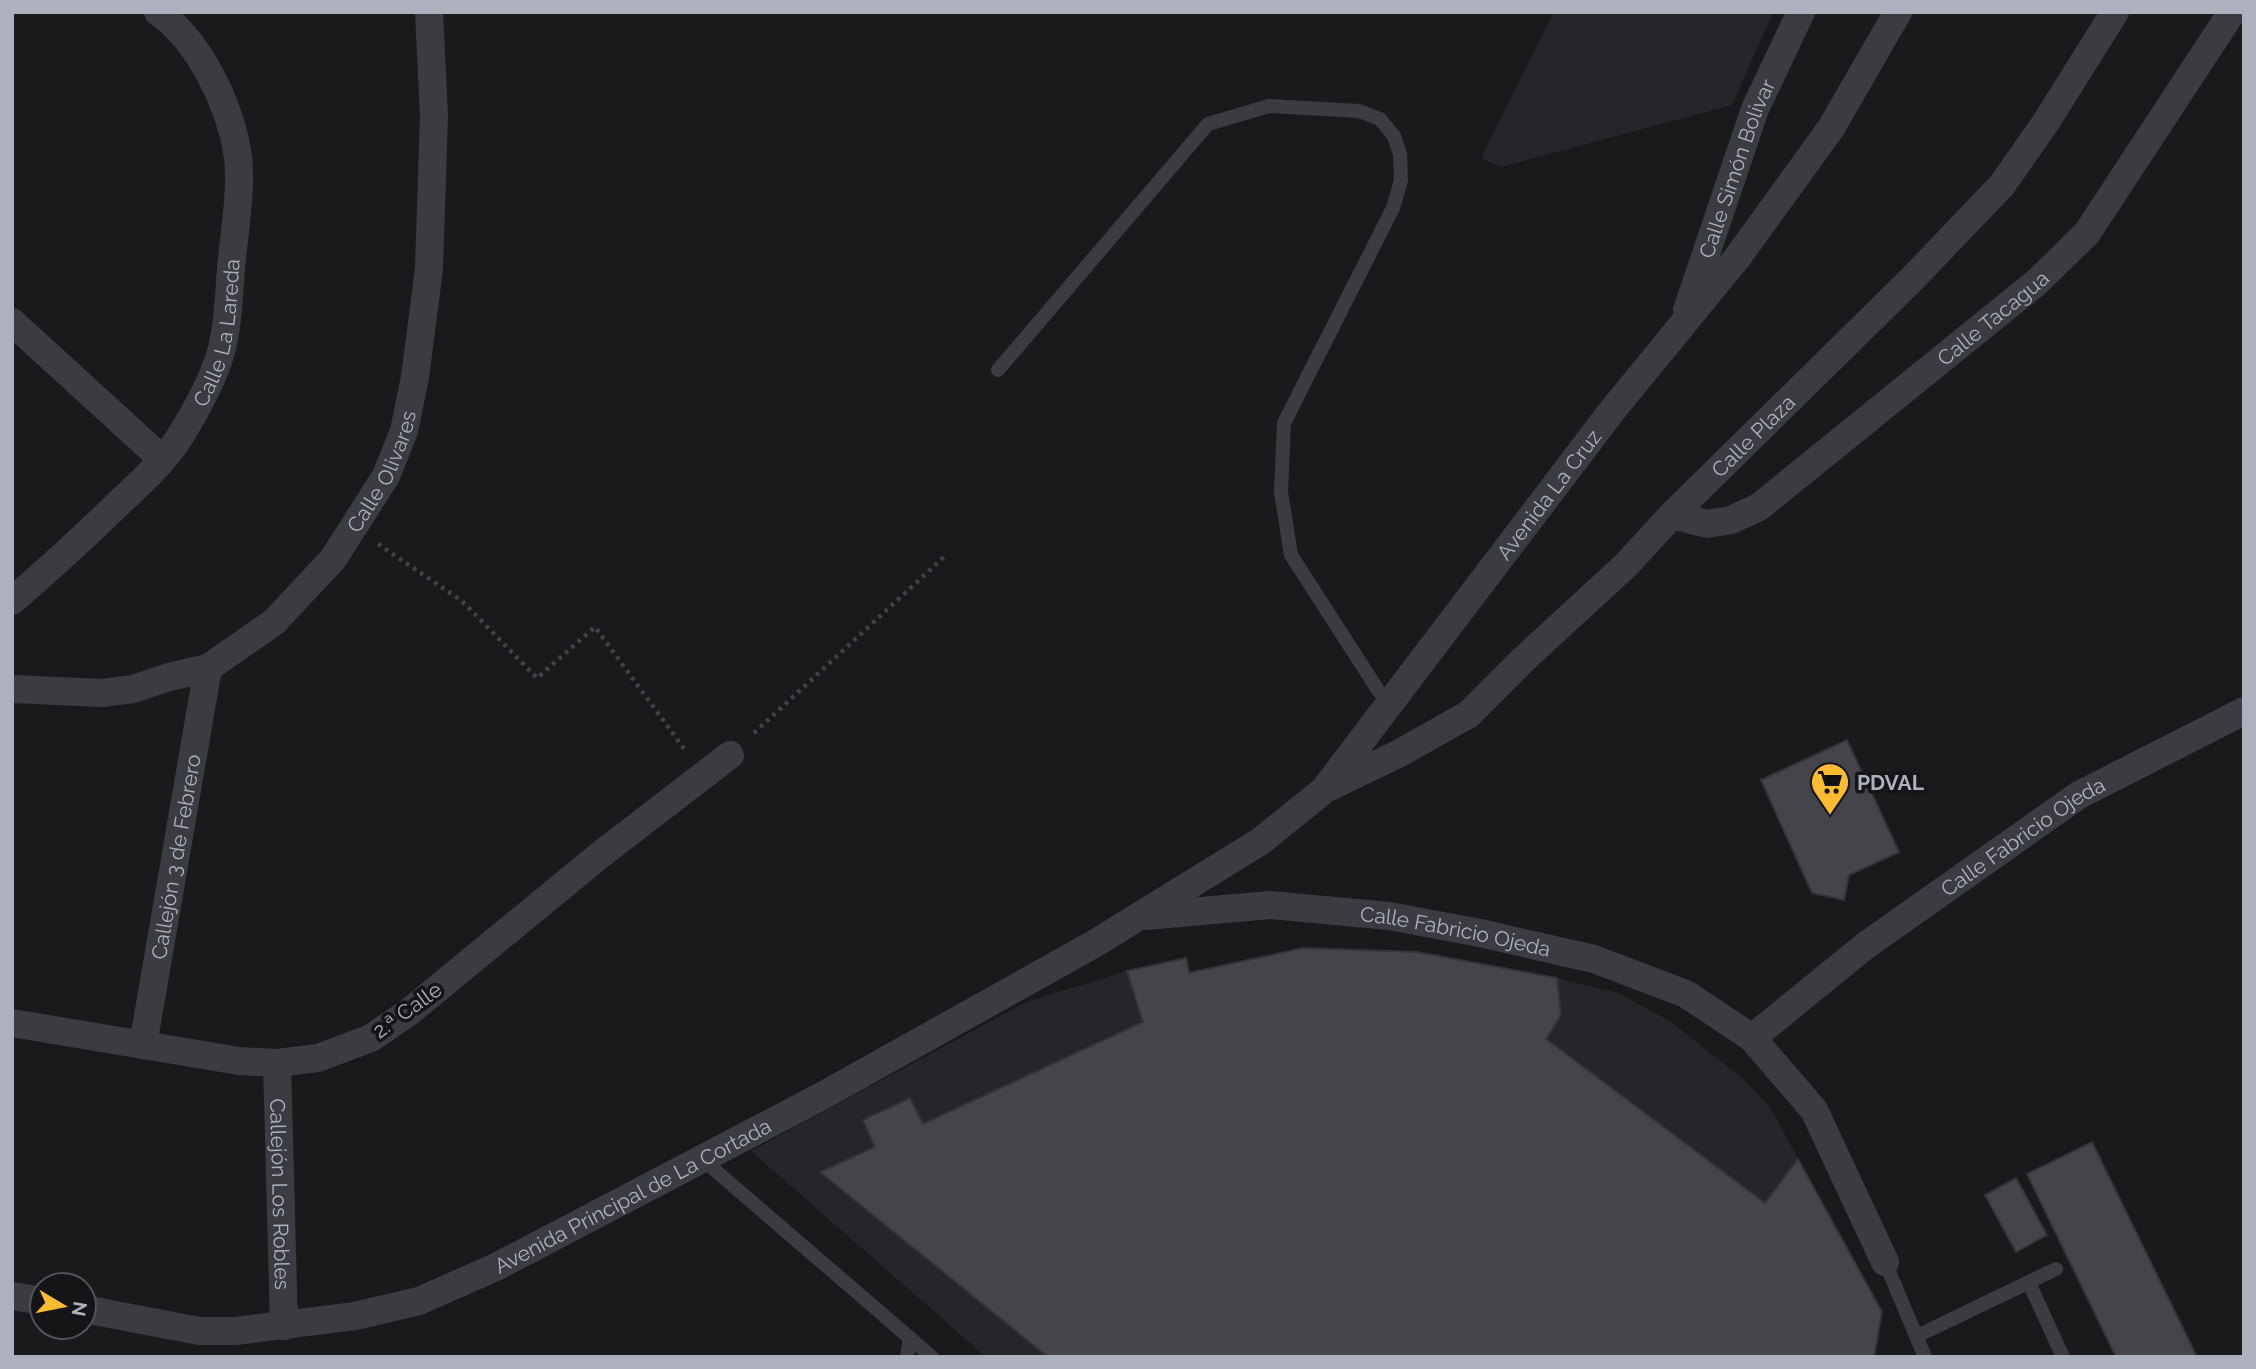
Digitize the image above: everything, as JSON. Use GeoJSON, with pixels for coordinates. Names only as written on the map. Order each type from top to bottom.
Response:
{"type":"FeatureCollection","features":[{"type":"Feature","properties":{"kind":"street","name":"Calle La Lareda"},"geometry":{"type":"LineString","coordinates":[[12,601],[65,555],[162,459],[184,428],[220,354],[227,318],[238,158],[225,108],[201,60],[173,23],[158,12]]}},
{"type":"Feature","properties":{"kind":"street","name":"Calle Olivares"},"geometry":{"type":"LineString","coordinates":[[12,689],[102,693],[132,689],[208,668],[274,622],[332,559],[355,528],[386,476],[404,431],[415,377],[429,270],[434,116],[429,12]]}},
{"type":"Feature","properties":{"kind":"street","name":"Calle Simón Bolívar"},"geometry":{"type":"LineString","coordinates":[[1681,326],[1755,109],[1801,12]]}},
{"type":"Feature","properties":{"kind":"street","name":"Avenida La Cruz"},"geometry":{"type":"LineString","coordinates":[[1139,917],[1261,841],[1324,790],[1611,412],[1737,258],[1831,128],[1898,12]]}},
{"type":"Feature","properties":{"kind":"street","name":"Calle Plaza"},"geometry":{"type":"LineString","coordinates":[[1324,790],[1400,753],[1469,714],[1626,565],[1672,515],[1912,279],[2002,186],[2115,12]]}},
{"type":"Feature","properties":{"kind":"street","name":"Calle Tacagua"},"geometry":{"type":"LineString","coordinates":[[1672,515],[1707,524],[1731,520],[1759,507],[2037,282],[2087,233],[2232,12]]}},
{"type":"Feature","properties":{"kind":"street"},"geometry":{"type":"LineString","coordinates":[[12,322],[162,459]]}},
{"type":"Feature","properties":{"kind":"street","name":"Callejón 3 de Febrero"},"geometry":{"type":"LineString","coordinates":[[143,1045],[208,668]]}},
{"type":"Feature","properties":{"kind":"street","name":"Calle Fabricio Ojeda"},"geometry":{"type":"LineString","coordinates":[[1752,1038],[1865,946],[2079,795],[2244,711]]}},
{"type":"Feature","properties":{"kind":"street","name":"2.ª Calle"},"geometry":{"type":"LineString","coordinates":[[12,1023],[239,1061],[277,1063],[318,1058],[371,1038],[410,1012],[600,855],[730,755]]}},
{"type":"Feature","properties":{"kind":"street","name":"Calle Fabricio Ojeda"},"geometry":{"type":"LineString","coordinates":[[1139,917],[1270,905],[1389,915],[1594,960],[1686,994],[1752,1038],[1814,1110],[1885,1262]]}},
{"type":"Feature","properties":{"kind":"street","name":"Avenida Principal de La Cortada"},"geometry":{"type":"LineString","coordinates":[[98,1312],[199,1331],[235,1331],[355,1316],[419,1301],[496,1267],[702,1159],[952,1023],[1139,917]]}},
{"type":"Feature","properties":{"kind":"street","name":"Callejón Los Robles"},"geometry":{"type":"LineString","coordinates":[[277,1063],[284,1326]]}},
{"type":"Feature","properties":{"kind":"lane"},"geometry":{"type":"LineString","coordinates":[[998,370],[1208,124],[1269,106],[1359,111],[1380,119],[1394,136],[1400,154],[1401,180],[1393,208],[1284,423],[1281,492],[1291,555],[1378,690],[1390,704]]}},
{"type":"Feature","properties":{"kind":"lane"},"geometry":{"type":"LineString","coordinates":[[702,1159],[932,1357]]}},
{"type":"Feature","properties":{"kind":"lane"},"geometry":{"type":"LineString","coordinates":[[1885,1262],[1925,1357]]}},
{"type":"Feature","properties":{"kind":"lane"},"geometry":{"type":"LineString","coordinates":[[1917,1336],[2056,1269]]}},
{"type":"Feature","properties":{"kind":"lane"},"geometry":{"type":"LineString","coordinates":[[2029,1283],[2063,1357]]}},
{"type":"Feature","properties":{"kind":"lane"},"geometry":{"type":"LineString","coordinates":[[907,1357],[910,1338]]}},
{"type":"Feature","properties":{"kind":"path"},"geometry":{"type":"LineString","coordinates":[[355,528],[462,601],[537,678],[595,627],[703,775]]}},
{"type":"Feature","properties":{"kind":"path"},"geometry":{"type":"LineString","coordinates":[[730,755],[946,555]]}},
{"type":"Feature","properties":{"kind":"shaded area"},"geometry":{"type":"Polygon","coordinates":[[[1554,12],[1773,12],[1732,105],[1501,167],[1481,158],[1554,12]]]}},
{"type":"Feature","properties":{"kind":"shaded area"},"geometry":{"type":"Polygon","coordinates":[[[1417,952],[1557,978],[1618,993],[1668,1020],[1741,1077],[1770,1107],[1882,1312],[1874,1357],[986,1357],[751,1151],[1026,1002],[1127,971],[1186,958],[1190,973],[1417,952]]]}},
{"type":"Feature","properties":{"kind":"building","name":"PDVAL"},"geometry":{"type":"Polygon","coordinates":[[[1847,740],[1899,852],[1849,875],[1844,900],[1812,893],[1761,780],[1847,740]]]}},
{"type":"Feature","properties":{"kind":"building"},"geometry":{"type":"Polygon","coordinates":[[[1303,948],[1417,952],[1557,978],[1561,1015],[1546,1039],[1765,1203],[1798,1159],[1882,1312],[1874,1357],[1048,1357],[820,1172],[875,1147],[863,1120],[910,1098],[923,1124],[1143,1022],[1127,971],[1186,958],[1189,973],[1303,948]]]}},
{"type":"Feature","properties":{"kind":"building"},"geometry":{"type":"Polygon","coordinates":[[[2092,1142],[2197,1357],[2116,1357],[2027,1174],[2092,1142]]]}},
{"type":"Feature","properties":{"kind":"building"},"geometry":{"type":"Polygon","coordinates":[[[2016,1178],[2047,1235],[2016,1252],[1985,1195],[2016,1178]]]}},
{"type":"Feature","properties":{"kind":"place","name":"PDVAL"},"geometry":{"type":"Point","coordinates":[1830,816]}}]}
